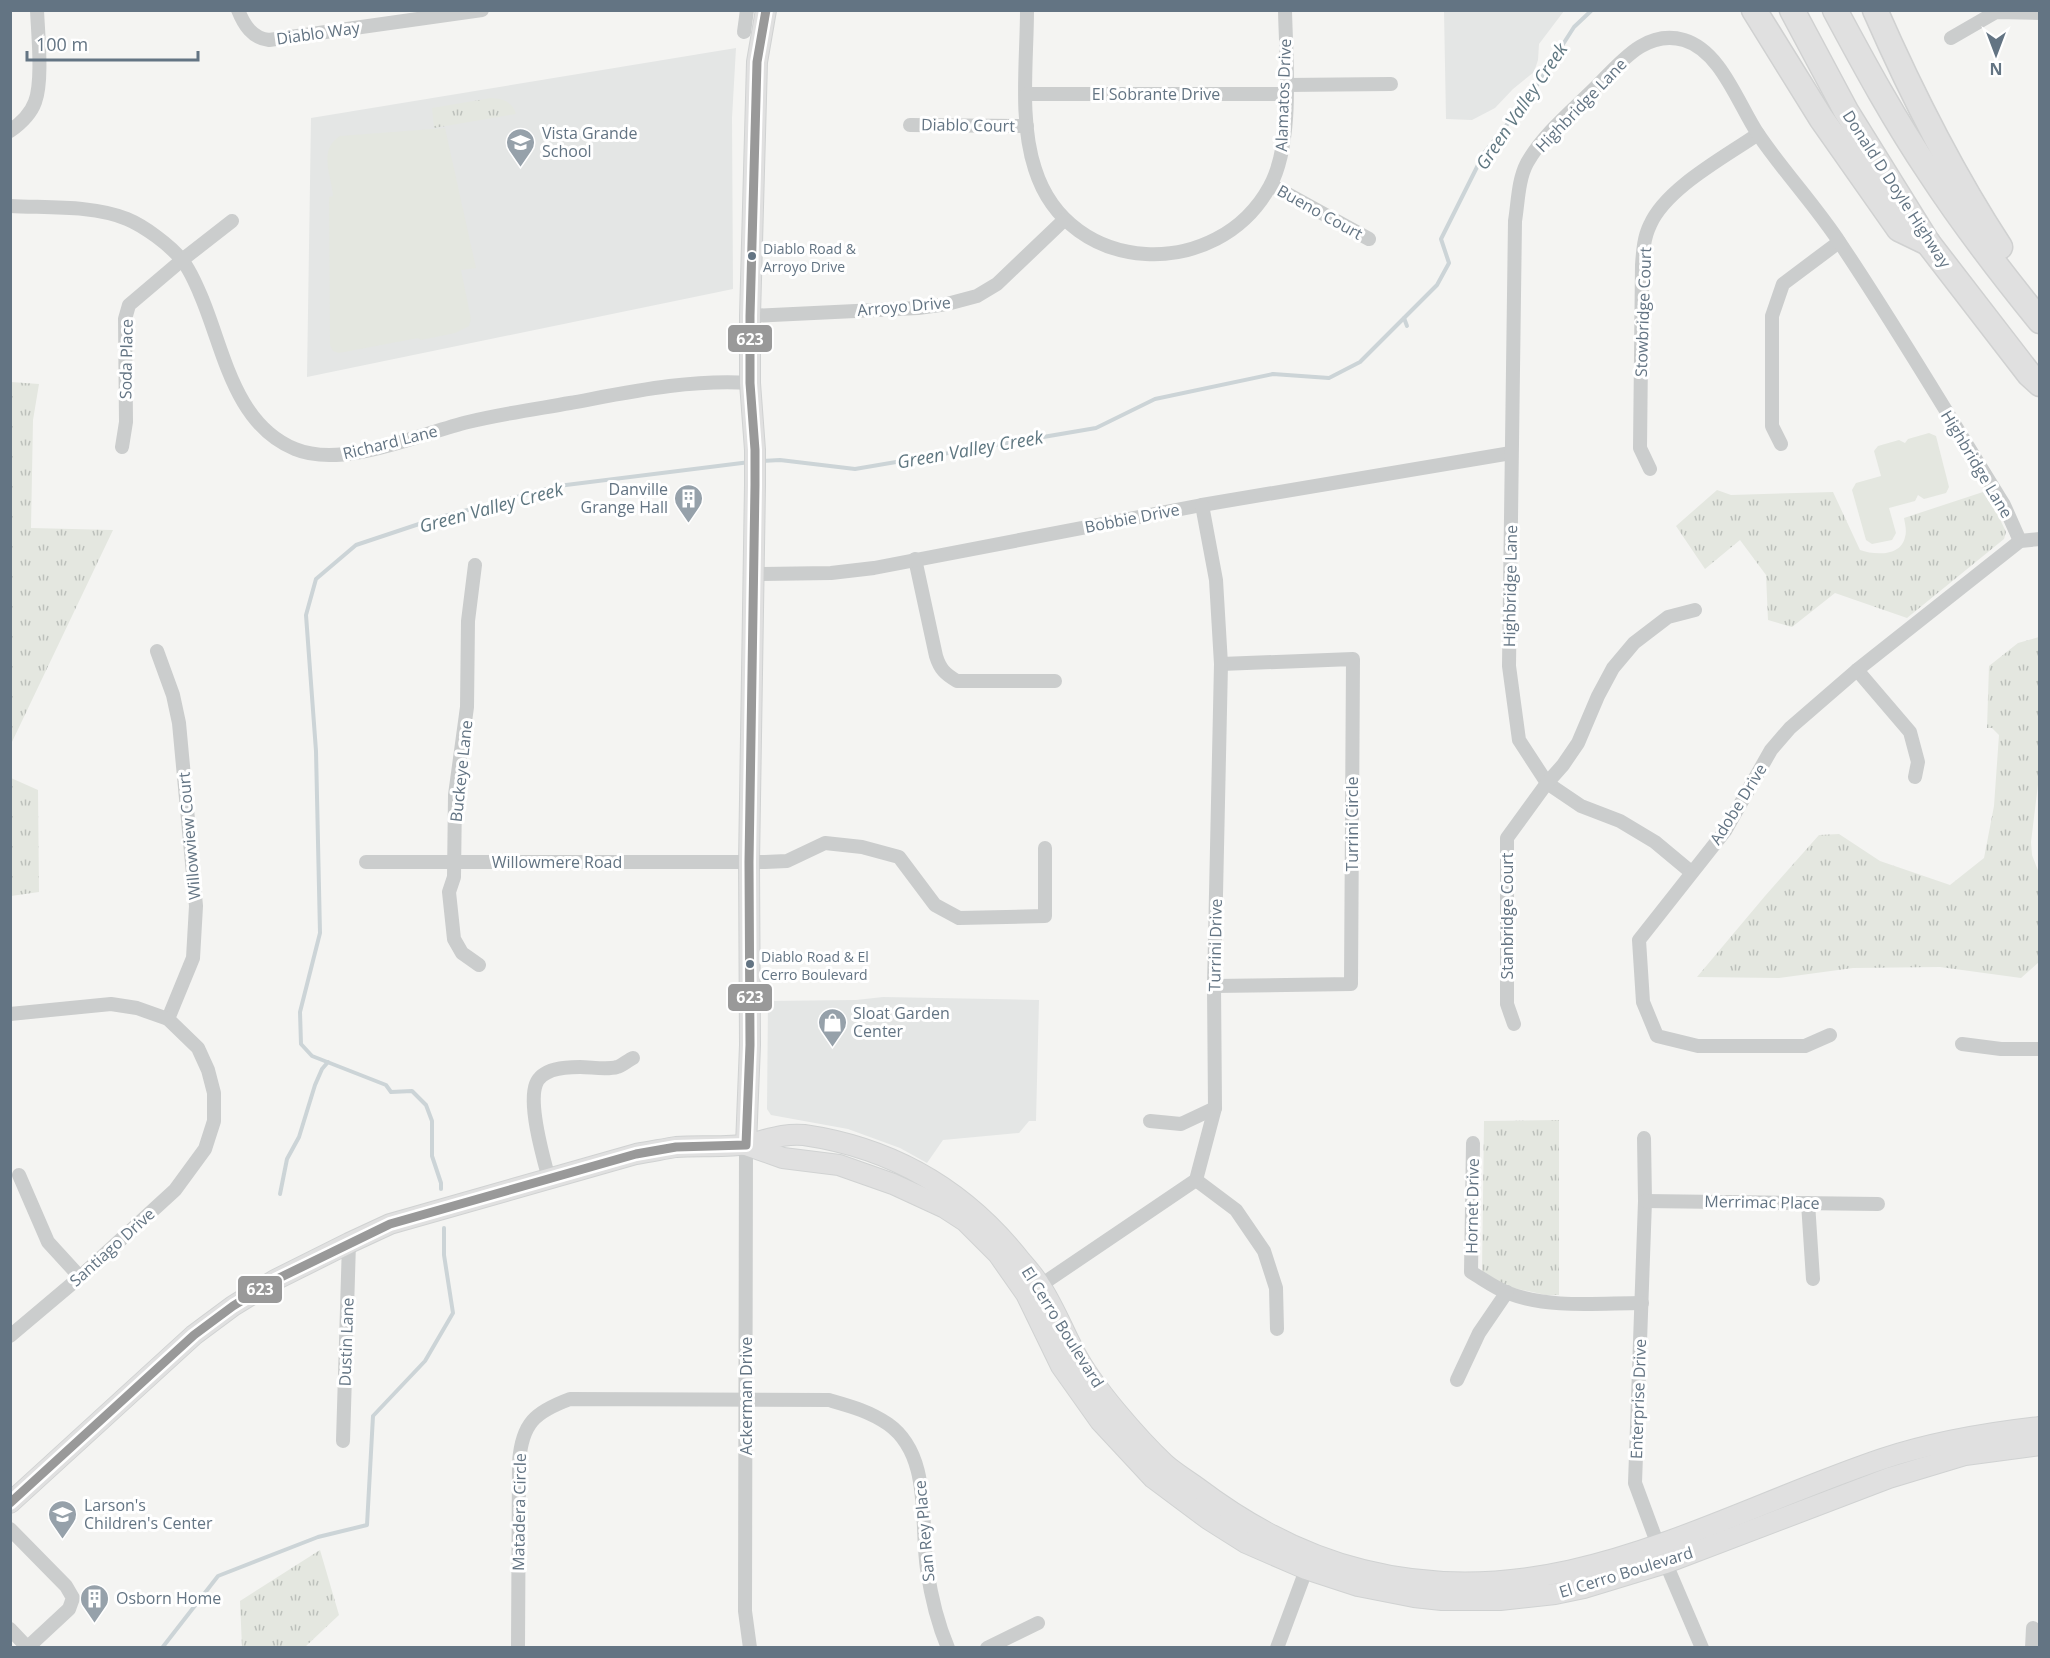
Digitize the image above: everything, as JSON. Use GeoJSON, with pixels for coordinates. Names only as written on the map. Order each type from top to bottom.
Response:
{"type":"FeatureCollection","features":[{"type":"Feature","properties":{"kind":"highway"},"geometry":{"type":"LineString","coordinates":[[1754,10],[1821,118],[1899,229],[1928,243]]}},
{"type":"Feature","properties":{"kind":"highway","name":"Donald D Doyle Highway"},"geometry":{"type":"LineString","coordinates":[[1792,10],[1846,111],[1928,243],[2029,374],[2040,384]]}},
{"type":"Feature","properties":{"kind":"highway"},"geometry":{"type":"LineString","coordinates":[[1835,10],[1881,94],[1930,173],[1989,258],[2040,321]]}},
{"type":"Feature","properties":{"kind":"highway"},"geometry":{"type":"LineString","coordinates":[[1875,10],[1956,176],[2011,263],[2040,299]]}},
{"type":"Feature","properties":{"kind":"street"},"geometry":{"type":"LineString","coordinates":[[10,131],[25,118],[35,102],[38,80],[37,10]]}},
{"type":"Feature","properties":{"kind":"street","name":"Diablo Way"},"geometry":{"type":"LineString","coordinates":[[238,10],[244,24],[254,34],[261,39],[269,40],[482,10]]}},
{"type":"Feature","properties":{"kind":"street"},"geometry":{"type":"LineString","coordinates":[[744,32],[747,10]]}},
{"type":"Feature","properties":{"kind":"street"},"geometry":{"type":"LineString","coordinates":[[746,1145],[750,1045],[749,862],[755,485],[750,383],[750,316],[757,62],[766,10]]}},
{"type":"Feature","properties":{"kind":"street","name":"Alamatos Drive"},"geometry":{"type":"LineString","coordinates":[[1027,10],[1027,126],[1035,169],[1049,200],[1064,220],[1089,238],[1110,247],[1138,254],[1181,253],[1206,245],[1244,220],[1271,185],[1280,160],[1284,131],[1285,10]]}},
{"type":"Feature","properties":{"kind":"street"},"geometry":{"type":"LineString","coordinates":[[1951,38],[1996,12],[2040,13]]}},
{"type":"Feature","properties":{"kind":"street","name":"Highbridge Lane"},"geometry":{"type":"LineString","coordinates":[[1691,872],[1655,842],[1629,826],[1581,806],[1547,783],[1519,740],[1509,666],[1515,221],[1519,191],[1526,165],[1544,139],[1627,56],[1647,42],[1669,37],[1693,44],[1713,58],[1758,134],[1839,242],[2004,505],[2019,541]]}},
{"type":"Feature","properties":{"kind":"street","name":"El Sobrante Drive"},"geometry":{"type":"LineString","coordinates":[[1026,94],[1286,90],[1391,84]]}},
{"type":"Feature","properties":{"kind":"street","name":"Diablo Court"},"geometry":{"type":"LineString","coordinates":[[910,124],[1027,126]]}},
{"type":"Feature","properties":{"kind":"street","name":"Stowbridge Court"},"geometry":{"type":"LineString","coordinates":[[1650,469],[1640,448],[1642,265],[1644,243],[1649,226],[1657,211],[1676,190],[1758,134]]}},
{"type":"Feature","properties":{"kind":"street","name":"Bueno Court"},"geometry":{"type":"LineString","coordinates":[[1271,185],[1369,239]]}},
{"type":"Feature","properties":{"kind":"street","name":"Richard Lane"},"geometry":{"type":"LineString","coordinates":[[10,206],[87,209],[127,219],[157,237],[182,260],[208,313],[239,396],[254,418],[273,436],[295,449],[311,453],[352,454],[469,422],[660,386],[697,382],[750,383]]}},
{"type":"Feature","properties":{"kind":"street","name":"Soda Place"},"geometry":{"type":"LineString","coordinates":[[122,447],[126,422],[125,319],[129,305],[232,220]]}},
{"type":"Feature","properties":{"kind":"street","name":"Arroyo Drive"},"geometry":{"type":"LineString","coordinates":[[750,316],[918,308],[947,304],[977,296],[997,284],[1064,220]]}},
{"type":"Feature","properties":{"kind":"street"},"geometry":{"type":"LineString","coordinates":[[1781,444],[1772,426],[1772,316],[1783,284],[1839,242]]}},
{"type":"Feature","properties":{"kind":"street","name":"Bobbie Drive"},"geometry":{"type":"LineString","coordinates":[[753,574],[831,573],[874,568],[1202,505],[1511,453]]}},
{"type":"Feature","properties":{"kind":"street","name":"Turrini Drive"},"geometry":{"type":"LineString","coordinates":[[1196,1180],[1215,1108],[1214,986],[1221,664],[1216,580],[1202,505]]}},
{"type":"Feature","properties":{"kind":"street"},"geometry":{"type":"LineString","coordinates":[[2019,541],[2040,539]]}},
{"type":"Feature","properties":{"kind":"street","name":"Adobe Drive"},"geometry":{"type":"LineString","coordinates":[[1830,1035],[1805,1046],[1698,1046],[1657,1036],[1643,1002],[1639,940],[1725,831],[1771,750],[1790,728],[1857,670],[2019,541]]}},
{"type":"Feature","properties":{"kind":"street"},"geometry":{"type":"LineString","coordinates":[[915,559],[936,656],[945,675],[957,681],[1055,681]]}},
{"type":"Feature","properties":{"kind":"street","name":"Buckeye Lane"},"geometry":{"type":"LineString","coordinates":[[476,565],[468,621],[467,707],[455,795],[454,877],[449,892],[454,939],[462,953],[479,965]]}},
{"type":"Feature","properties":{"kind":"street","name":"Stanbridge Court"},"geometry":{"type":"LineString","coordinates":[[1514,1024],[1507,1004],[1507,838],[1578,743],[1613,668],[1634,643],[1668,617],[1695,610]]}},
{"type":"Feature","properties":{"kind":"street","name":"Willowview Court"},"geometry":{"type":"LineString","coordinates":[[157,651],[173,695],[179,723],[196,906],[193,958],[168,1019]]}},
{"type":"Feature","properties":{"kind":"street","name":"Turrini Circle"},"geometry":{"type":"LineString","coordinates":[[1214,986],[1351,984],[1353,659],[1221,664]]}},
{"type":"Feature","properties":{"kind":"street"},"geometry":{"type":"LineString","coordinates":[[1857,670],[1910,732],[1918,762],[1915,777]]}},
{"type":"Feature","properties":{"kind":"street","name":"Willowmere Road"},"geometry":{"type":"LineString","coordinates":[[366,862],[788,861],[825,843],[862,847],[898,857],[935,905],[959,918],[1045,916],[1045,848]]}},
{"type":"Feature","properties":{"kind":"street"},"geometry":{"type":"LineString","coordinates":[[10,1014],[111,1004],[137,1008],[168,1019]]}},
{"type":"Feature","properties":{"kind":"street","name":"Santiago Drive"},"geometry":{"type":"LineString","coordinates":[[10,1335],[80,1277],[175,1190],[205,1149],[214,1121],[214,1093],[208,1070],[198,1048],[168,1019]]}},
{"type":"Feature","properties":{"kind":"street"},"geometry":{"type":"LineString","coordinates":[[1962,1044],[2001,1049],[2040,1049]]}},
{"type":"Feature","properties":{"kind":"street"},"geometry":{"type":"LineString","coordinates":[[549,1179],[536,1122],[534,1097],[538,1080],[552,1070],[617,1067],[633,1058]]}},
{"type":"Feature","properties":{"kind":"street"},"geometry":{"type":"LineString","coordinates":[[1150,1121],[1182,1124],[1215,1108]]}},
{"type":"Feature","properties":{"kind":"street","name":"El Cerro Boulevard"},"geometry":{"type":"LineString","coordinates":[[10,1503],[194,1335],[233,1306],[275,1280],[349,1243],[390,1224],[636,1154],[676,1148],[746,1145],[780,1136],[800,1134],[840,1143],[894,1160],[940,1185],[981,1216],[1001,1235],[1033,1290],[1115,1409],[1166,1465],[1219,1504],[1309,1562],[1358,1586],[1442,1600],[1500,1600],[1555,1594],[1584,1588],[1666,1563],[1889,1478],[1965,1455],[2040,1445]]}},
{"type":"Feature","properties":{"kind":"street","name":"Enterprise Drive"},"geometry":{"type":"LineString","coordinates":[[1644,1138],[1645,1201],[1635,1483],[1658,1545],[1702,1647]]}},
{"type":"Feature","properties":{"kind":"street","name":"Hornet Drive"},"geometry":{"type":"LineString","coordinates":[[1473,1143],[1471,1272],[1507,1292],[1536,1300],[1566,1303],[1642,1303]]}},
{"type":"Feature","properties":{"kind":"street","name":"Ackerman Drive"},"geometry":{"type":"LineString","coordinates":[[746,1145],[745,1611],[750,1647]]}},
{"type":"Feature","properties":{"kind":"street"},"geometry":{"type":"LineString","coordinates":[[19,1175],[48,1242],[80,1277]]}},
{"type":"Feature","properties":{"kind":"street"},"geometry":{"type":"LineString","coordinates":[[1033,1290],[1196,1180],[1236,1210],[1264,1251],[1276,1288],[1277,1329]]}},
{"type":"Feature","properties":{"kind":"street","name":"Merrimac Place"},"geometry":{"type":"LineString","coordinates":[[1645,1201],[1878,1204]]}},
{"type":"Feature","properties":{"kind":"street"},"geometry":{"type":"LineString","coordinates":[[1808,1203],[1813,1279]]}},
{"type":"Feature","properties":{"kind":"street","name":"Dustin Lane"},"geometry":{"type":"LineString","coordinates":[[343,1441],[349,1243]]}},
{"type":"Feature","properties":{"kind":"street"},"geometry":{"type":"LineString","coordinates":[[1457,1380],[1479,1333],[1507,1292]]}},
{"type":"Feature","properties":{"kind":"street","name":"Matadera Circle"},"geometry":{"type":"LineString","coordinates":[[518,1647],[519,1462],[521,1440],[531,1422],[547,1407],[570,1399],[746,1401]]}},
{"type":"Feature","properties":{"kind":"street","name":"San Rey Place"},"geometry":{"type":"LineString","coordinates":[[746,1401],[829,1400],[862,1409],[890,1425],[908,1446],[920,1473],[926,1566],[932,1604],[948,1647]]}},
{"type":"Feature","properties":{"kind":"street","name":"El Cerro Boulevard"},"geometry":{"type":"LineString","coordinates":[[1309,1562],[1412,1579],[1471,1583],[1499,1582],[1559,1574],[1591,1567],[1658,1545],[1881,1460],[1958,1438],[2040,1427]]}},
{"type":"Feature","properties":{"kind":"street"},"geometry":{"type":"LineString","coordinates":[[10,1529],[66,1586],[73,1598],[69,1609],[27,1647],[10,1629]]}},
{"type":"Feature","properties":{"kind":"street"},"geometry":{"type":"LineString","coordinates":[[1277,1647],[1309,1562]]}},
{"type":"Feature","properties":{"kind":"street"},"geometry":{"type":"LineString","coordinates":[[987,1647],[1038,1623]]}},
{"type":"Feature","properties":{"kind":"street"},"geometry":{"type":"LineString","coordinates":[[2032,1647],[2033,1628]]}},
{"type":"Feature","properties":{"kind":"shaded area"},"geometry":{"type":"Polygon","coordinates":[[[1444,10],[1564,11],[1539,44],[1538,60],[1534,72],[1495,108],[1472,120],[1446,119],[1444,10]]]}},
{"type":"Feature","properties":{"kind":"shaded area","name":"Vista Grande School"},"geometry":{"type":"Polygon","coordinates":[[[736,48],[732,118],[733,289],[307,377],[311,118],[736,48]]]}},
{"type":"Feature","properties":{"kind":"shaded area"},"geometry":{"type":"Polygon","coordinates":[[[883,997],[1039,1000],[1036,1121],[1029,1121],[1019,1133],[943,1140],[927,1163],[900,1148],[848,1129],[771,1115],[767,1109],[768,1001],[856,1000],[883,997]]]}},
{"type":"Feature","properties":{"kind":"green space"},"geometry":{"type":"Polygon","coordinates":[[[491,98],[506,101],[516,114],[434,128],[432,108],[491,98]]]}},
{"type":"Feature","properties":{"kind":"green space"},"geometry":{"type":"Polygon","coordinates":[[[445,128],[476,268],[461,270],[471,319],[469,326],[455,333],[421,340],[418,338],[339,353],[333,351],[330,345],[329,197],[333,196],[328,163],[329,148],[340,136],[445,128]]]}},
{"type":"Feature","properties":{"kind":"green space"},"geometry":{"type":"Polygon","coordinates":[[[11,382],[39,384],[33,420],[31,528],[113,530],[11,744],[11,382]]]}},
{"type":"Feature","properties":{"kind":"green space"},"geometry":{"type":"Polygon","coordinates":[[[1929,433],[1936,436],[1949,487],[1946,493],[1924,499],[1918,495],[1915,501],[1889,508],[1896,533],[1892,540],[1872,544],[1866,540],[1852,490],[1856,483],[1881,476],[1874,451],[1878,446],[1899,440],[1905,443],[1908,439],[1929,433]]]}},
{"type":"Feature","properties":{"kind":"green space"},"geometry":{"type":"Polygon","coordinates":[[[1717,490],[1731,495],[1833,492],[1860,550],[1872,553],[1893,551],[1902,544],[1906,532],[1904,518],[1983,492],[2006,532],[2004,539],[1907,618],[1835,593],[1792,627],[1768,620],[1766,575],[1740,540],[1705,569],[1676,526],[1717,490]]]}},
{"type":"Feature","properties":{"kind":"green space"},"geometry":{"type":"Polygon","coordinates":[[[2039,637],[2040,768],[2031,842],[2032,855],[2039,873],[2039,962],[2021,978],[1940,967],[1853,968],[1779,978],[1697,977],[1819,835],[1839,834],[1880,861],[1950,885],[1984,858],[1994,806],[1999,735],[1992,728],[1987,728],[1989,666],[2018,643],[2039,637]]]}},
{"type":"Feature","properties":{"kind":"green space"},"geometry":{"type":"Polygon","coordinates":[[[11,778],[38,790],[39,892],[11,896],[11,778]]]}},
{"type":"Feature","properties":{"kind":"green space"},"geometry":{"type":"Polygon","coordinates":[[[1559,1120],[1559,1295],[1546,1295],[1504,1286],[1482,1273],[1484,1121],[1559,1120]]]}},
{"type":"Feature","properties":{"kind":"green space"},"geometry":{"type":"Polygon","coordinates":[[[320,1550],[339,1615],[305,1647],[242,1647],[240,1601],[320,1550]]]}},
{"type":"Feature","properties":{"kind":"waterway","name":"Green Valley Creek"},"geometry":{"type":"LineString","coordinates":[[760,461],[780,460],[855,469],[1096,428],[1155,399],[1273,374],[1329,378],[1360,362],[1437,285],[1449,263],[1441,239],[1484,153],[1530,96],[1574,27],[1592,10]]}},
{"type":"Feature","properties":{"kind":"waterway","name":"Green Valley Creek"},"geometry":{"type":"LineString","coordinates":[[1404,318],[1407,326]]}},
{"type":"Feature","properties":{"kind":"waterway","name":"Green Valley Creek"},"geometry":{"type":"LineString","coordinates":[[441,1189],[432,1156],[432,1121],[426,1105],[412,1091],[391,1092],[386,1085],[312,1056],[301,1044],[300,1012],[320,933],[316,751],[306,615],[316,579],[356,545],[437,518],[558,486],[750,462]]}},
{"type":"Feature","properties":{"kind":"waterway"},"geometry":{"type":"LineString","coordinates":[[280,1194],[287,1159],[299,1137],[315,1085],[328,1062]]}},
{"type":"Feature","properties":{"kind":"waterway","name":"Green Valley Creek"},"geometry":{"type":"LineString","coordinates":[[162,1648],[218,1576],[318,1537],[367,1525],[373,1416],[425,1361],[453,1313],[444,1255],[444,1228]]}},
{"type":"Feature","properties":{"kind":"transit line","name":"623"},"geometry":{"type":"LineString","coordinates":[[10,1503],[194,1335],[233,1306],[275,1280],[390,1224],[636,1154],[676,1147],[746,1145],[750,1045],[749,862],[755,485],[750,383],[750,316],[757,62],[766,10]]}},
{"type":"Feature","properties":{"kind":"place","name":"Vista Grande School"},"geometry":{"type":"Point","coordinates":[521,168]}},
{"type":"Feature","properties":{"kind":"place","name":"Diablo Road & Arroyo Drive"},"geometry":{"type":"Point","coordinates":[752,256]}},
{"type":"Feature","properties":{"kind":"place","name":"Danville Grange Hall"},"geometry":{"type":"Point","coordinates":[689,524]}},
{"type":"Feature","properties":{"kind":"place","name":"Diablo Road & El Cerro Boulevard"},"geometry":{"type":"Point","coordinates":[750,964]}},
{"type":"Feature","properties":{"kind":"place","name":"Sloat Garden Center"},"geometry":{"type":"Point","coordinates":[832,1048]}},
{"type":"Feature","properties":{"kind":"place","name":"Larson's Children's Center"},"geometry":{"type":"Point","coordinates":[63,1540]}},
{"type":"Feature","properties":{"kind":"place","name":"Osborn Home"},"geometry":{"type":"Point","coordinates":[95,1624]}}]}
